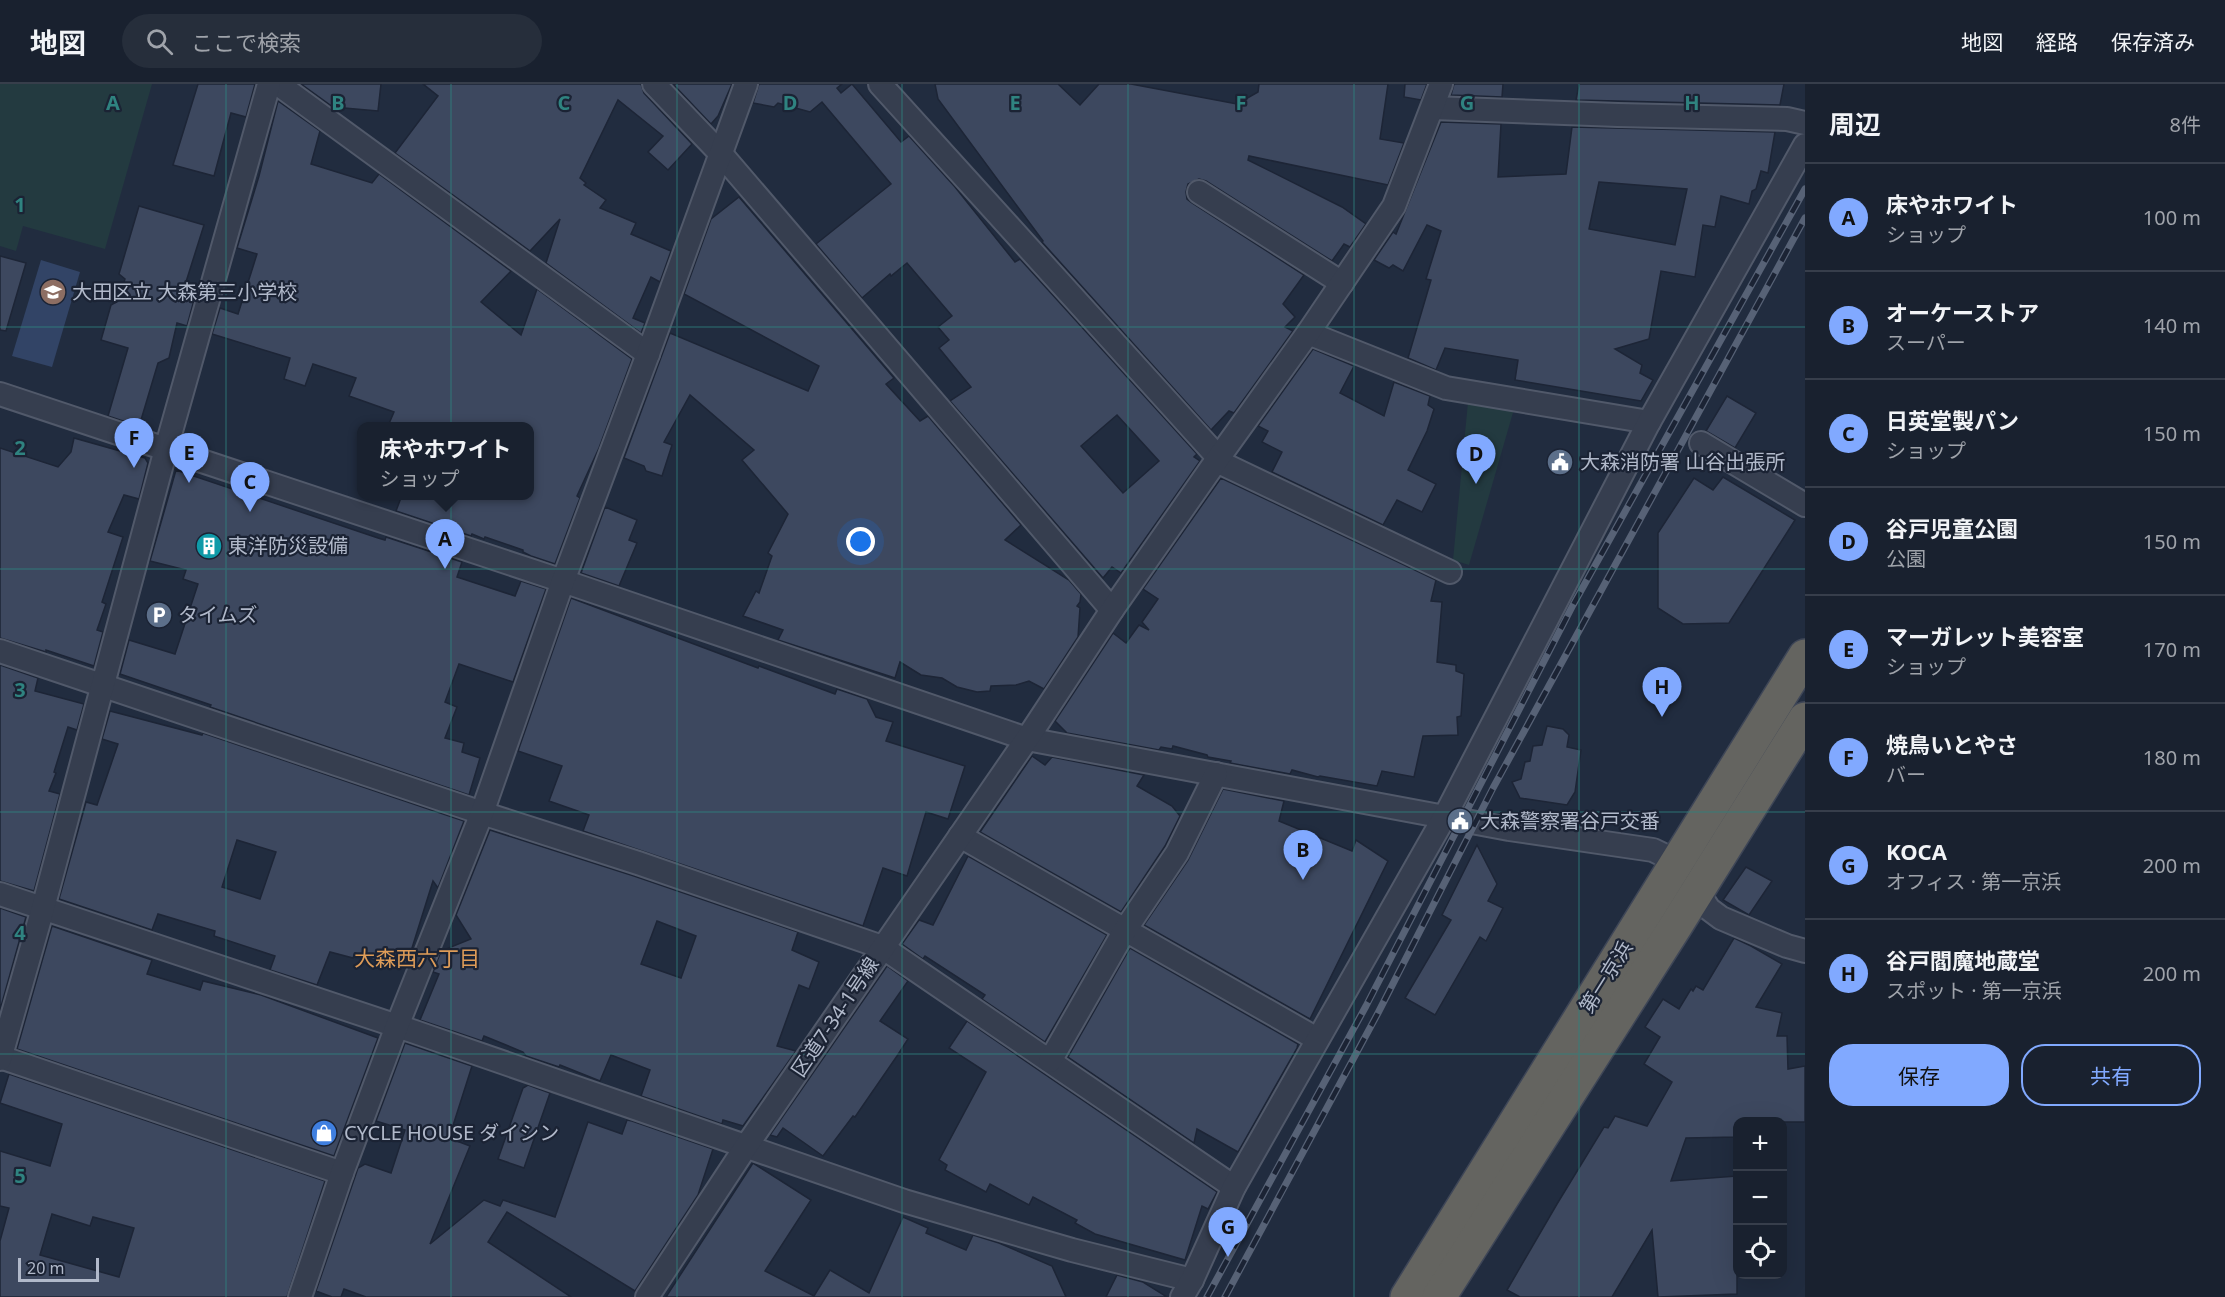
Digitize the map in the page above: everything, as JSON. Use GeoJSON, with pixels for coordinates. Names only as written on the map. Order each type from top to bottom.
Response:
{"type":"FeatureCollection","features":[{"type":"Feature","properties":{"kind":"highway","name":"第一京浜"},"geometry":{"type":"LineString","coordinates":[[1407,1297],[1805,656]]}},
{"type":"Feature","properties":{"kind":"highway","name":"第一京浜"},"geometry":{"type":"LineString","coordinates":[[1439,1297],[1805,718]]}},
{"type":"Feature","properties":{"kind":"street"},"geometry":{"type":"LineString","coordinates":[[269,84],[166,449],[43,908],[0,1058],[342,1173]]}},
{"type":"Feature","properties":{"kind":"street"},"geometry":{"type":"LineString","coordinates":[[278,84],[648,354]]}},
{"type":"Feature","properties":{"kind":"street"},"geometry":{"type":"LineString","coordinates":[[654,84],[721,154],[1112,610]]}},
{"type":"Feature","properties":{"kind":"street"},"geometry":{"type":"LineString","coordinates":[[300,1297],[342,1173],[397,1026],[482,813],[563,581],[746,84]]}},
{"type":"Feature","properties":{"kind":"street"},"geometry":{"type":"LineString","coordinates":[[880,84],[1225,465],[1450,572]]}},
{"type":"Feature","properties":{"kind":"street","name":"区道7-34-1号線"},"geometry":{"type":"LineString","coordinates":[[646,1297],[882,947],[1027,739],[1112,610],[1308,333],[1394,206],[1433,108],[1440,84]]}},
{"type":"Feature","properties":{"kind":"street"},"geometry":{"type":"LineString","coordinates":[[1433,108],[1776,118],[1805,123]]}},
{"type":"Feature","properties":{"kind":"street"},"geometry":{"type":"LineString","coordinates":[[0,894],[397,1026],[904,1201],[1072,1250],[1187,1289],[1234,1187],[1445,816],[1649,422],[1805,145]]}},
{"type":"Feature","properties":{"kind":"street"},"geometry":{"type":"LineString","coordinates":[[1199,192],[1342,283]]}},
{"type":"Feature","properties":{"kind":"street"},"geometry":{"type":"LineString","coordinates":[[1308,333],[1446,388],[1649,422]]}},
{"type":"Feature","properties":{"kind":"street"},"geometry":{"type":"LineString","coordinates":[[0,394],[563,581],[1027,739],[1509,829],[1653,850],[1678,862],[1709,909],[1721,918],[1787,946],[1805,951]]}},
{"type":"Feature","properties":{"kind":"street"},"geometry":{"type":"LineString","coordinates":[[1701,443],[1805,505]]}},
{"type":"Feature","properties":{"kind":"street"},"geometry":{"type":"LineString","coordinates":[[0,651],[482,813],[638,862],[882,947],[1234,1187]]}},
{"type":"Feature","properties":{"kind":"street"},"geometry":{"type":"LineString","coordinates":[[1050,1061],[1125,930],[1177,853],[1216,774]]}},
{"type":"Feature","properties":{"kind":"street"},"geometry":{"type":"LineString","coordinates":[[960,836],[1317,1039]]}},
{"type":"Feature","properties":{"kind":"green space"},"geometry":{"type":"Polygon","coordinates":[[[0,84],[152,84],[105,249],[23,226],[16,251],[0,246],[0,84]]]}},
{"type":"Feature","properties":{"kind":"green space"},"geometry":{"type":"Polygon","coordinates":[[[1468,402],[1514,409],[1469,565],[1453,560],[1468,402]]]}},
{"type":"Feature","properties":{"kind":"water"},"geometry":{"type":"Polygon","coordinates":[[[41,260],[80,272],[52,367],[12,356],[41,260]]]}},
{"type":"Feature","properties":{"kind":"building"},"geometry":{"type":"Polygon","coordinates":[[[198,84],[255,84],[246,117],[231,113],[214,176],[173,165],[198,84]]]}},
{"type":"Feature","properties":{"kind":"building"},"geometry":{"type":"Polygon","coordinates":[[[301,84],[381,84],[378,111],[333,107],[301,84]]]}},
{"type":"Feature","properties":{"kind":"building"},"geometry":{"type":"Polygon","coordinates":[[[423,84],[641,84],[644,93],[692,144],[668,170],[648,152],[663,136],[618,100],[580,178],[586,183],[584,185],[606,200],[600,208],[636,223],[631,234],[671,251],[660,282],[651,277],[633,318],[645,323],[641,333],[546,263],[560,219],[530,251],[395,153],[438,96],[423,84]]]}},
{"type":"Feature","properties":{"kind":"building"},"geometry":{"type":"Polygon","coordinates":[[[673,84],[732,84],[718,116],[711,124],[673,84]]]}},
{"type":"Feature","properties":{"kind":"building"},"geometry":{"type":"Polygon","coordinates":[[[759,84],[842,84],[837,88],[841,93],[852,84],[901,142],[909,136],[955,187],[1015,262],[1020,259],[1197,454],[1194,457],[1200,461],[1121,573],[1112,567],[1103,578],[950,401],[971,387],[939,348],[949,340],[938,327],[952,316],[907,263],[862,298],[816,244],[891,184],[822,102],[810,112],[778,103],[774,107],[753,103],[759,84]],[[1117,415],[1081,446],[1123,493],[1159,461],[1117,415]]]}},
{"type":"Feature","properties":{"kind":"building"},"geometry":{"type":"Polygon","coordinates":[[[935,84],[1058,84],[1080,105],[1099,84],[1131,84],[1237,104],[1258,92],[1259,84],[1388,84],[1380,139],[1404,143],[1388,185],[1249,156],[1248,160],[1342,207],[1366,224],[1350,247],[1344,244],[1332,261],[1206,181],[1199,179],[1188,184],[1187,199],[1192,203],[1304,275],[1283,304],[1295,317],[1285,327],[1293,331],[1234,413],[1229,411],[1211,430],[1042,242],[938,99],[935,84]]]}},
{"type":"Feature","properties":{"kind":"building"},"geometry":{"type":"Polygon","coordinates":[[[1405,84],[1427,84],[1421,100],[1404,97],[1405,84]]]}},
{"type":"Feature","properties":{"kind":"building"},"geometry":{"type":"Polygon","coordinates":[[[1454,84],[1503,84],[1502,97],[1451,95],[1454,84]]]}},
{"type":"Feature","properties":{"kind":"building"},"geometry":{"type":"Polygon","coordinates":[[[1579,84],[1784,84],[1780,105],[1576,100],[1579,84]]]}},
{"type":"Feature","properties":{"kind":"building"},"geometry":{"type":"Polygon","coordinates":[[[278,101],[320,131],[311,164],[372,183],[379,174],[511,271],[481,302],[521,335],[537,289],[632,359],[599,448],[577,496],[580,498],[555,564],[485,537],[484,539],[472,534],[471,536],[396,511],[400,500],[534,500],[534,422],[390,422],[394,412],[349,396],[356,378],[313,364],[305,386],[284,379],[290,358],[212,334],[220,308],[238,314],[257,254],[237,248],[259,176],[278,101]]]}},
{"type":"Feature","properties":{"kind":"building"},"geometry":{"type":"Polygon","coordinates":[[[1441,122],[1501,124],[1498,177],[1566,174],[1572,127],[1775,132],[1768,173],[1761,171],[1749,204],[1721,196],[1715,227],[1703,225],[1695,277],[1661,271],[1649,339],[1615,349],[1642,365],[1640,373],[1653,380],[1641,401],[1515,380],[1518,360],[1445,348],[1436,370],[1408,358],[1431,280],[1426,279],[1441,231],[1427,225],[1403,271],[1393,265],[1389,268],[1374,260],[1393,232],[1396,234],[1441,122]],[[1599,182],[1589,229],[1675,245],[1687,189],[1599,182]]]}},
{"type":"Feature","properties":{"kind":"building"},"geometry":{"type":"Polygon","coordinates":[[[739,197],[894,378],[886,384],[920,421],[928,416],[1021,525],[1005,540],[1069,580],[1081,594],[1077,606],[1080,608],[1078,637],[1044,689],[1029,681],[1016,685],[991,686],[990,691],[977,692],[957,687],[942,678],[921,675],[900,662],[895,678],[778,640],[783,630],[743,616],[756,591],[759,593],[772,556],[768,553],[788,514],[742,460],[754,450],[690,395],[664,442],[672,445],[662,476],[646,471],[644,466],[624,458],[670,333],[808,391],[819,366],[684,294],[711,219],[739,197]]]}},
{"type":"Feature","properties":{"kind":"building"},"geometry":{"type":"Polygon","coordinates":[[[139,206],[204,225],[185,285],[190,287],[186,298],[194,300],[187,326],[177,323],[169,358],[158,363],[141,420],[126,422],[108,416],[128,348],[101,340],[111,305],[118,301],[125,279],[119,274],[139,206]]]}},
{"type":"Feature","properties":{"kind":"building"},"geometry":{"type":"Polygon","coordinates":[[[0,256],[26,263],[6,331],[0,330],[0,256]]]}},
{"type":"Feature","properties":{"kind":"building"},"geometry":{"type":"Polygon","coordinates":[[[1313,349],[1354,366],[1340,393],[1384,416],[1394,382],[1430,396],[1428,405],[1434,409],[1427,431],[1408,470],[1436,484],[1422,512],[1397,500],[1383,525],[1272,472],[1282,452],[1262,442],[1268,431],[1258,426],[1313,349]]]}},
{"type":"Feature","properties":{"kind":"building"},"geometry":{"type":"Polygon","coordinates":[[[1727,396],[1756,413],[1735,448],[1706,431],[1727,396]]]}},
{"type":"Feature","properties":{"kind":"building"},"geometry":{"type":"Polygon","coordinates":[[[74,438],[145,458],[148,463],[139,499],[124,495],[108,532],[123,537],[102,602],[106,604],[97,630],[103,632],[94,666],[0,638],[0,448],[58,467],[71,452],[74,438]]]}},
{"type":"Feature","properties":{"kind":"building"},"geometry":{"type":"Polygon","coordinates":[[[176,470],[378,538],[385,540],[386,537],[462,562],[457,577],[515,596],[521,581],[546,589],[513,682],[459,664],[445,702],[457,707],[445,738],[464,743],[462,752],[480,758],[469,795],[120,674],[129,640],[175,654],[198,584],[183,579],[186,570],[150,561],[176,470]]]}},
{"type":"Feature","properties":{"kind":"building"},"geometry":{"type":"Polygon","coordinates":[[[1723,477],[1795,520],[1729,623],[1683,624],[1658,608],[1658,533],[1694,478],[1713,490],[1723,477]]]}},
{"type":"Feature","properties":{"kind":"building"},"geometry":{"type":"Polygon","coordinates":[[[1221,478],[1436,580],[1431,601],[1442,602],[1437,662],[1456,665],[1456,671],[1464,674],[1461,716],[1457,717],[1458,735],[1423,736],[1414,777],[1382,771],[1377,786],[1318,777],[1292,770],[1290,774],[1230,763],[1231,761],[1208,757],[1173,746],[1172,749],[1161,747],[1159,750],[1067,733],[1055,721],[1113,633],[1126,643],[1139,625],[1149,630],[1142,622],[1158,599],[1143,589],[1221,478]]]}},
{"type":"Feature","properties":{"kind":"building"},"geometry":{"type":"Polygon","coordinates":[[[605,507],[637,520],[629,540],[637,543],[619,586],[581,573],[605,507]]]}},
{"type":"Feature","properties":{"kind":"building"},"geometry":{"type":"Polygon","coordinates":[[[571,598],[758,668],[759,666],[835,694],[837,689],[867,699],[876,717],[893,722],[886,741],[965,766],[948,819],[926,812],[907,876],[883,868],[863,926],[583,831],[589,815],[549,801],[562,766],[518,751],[571,598]]]}},
{"type":"Feature","properties":{"kind":"building"},"geometry":{"type":"Polygon","coordinates":[[[0,665],[38,678],[35,691],[84,704],[77,730],[68,727],[54,772],[56,773],[49,791],[60,794],[34,891],[0,881],[0,665]]]}},
{"type":"Feature","properties":{"kind":"building"},"geometry":{"type":"Polygon","coordinates":[[[110,711],[202,735],[203,733],[464,821],[438,888],[433,881],[407,964],[382,956],[380,962],[355,953],[353,958],[330,952],[317,985],[270,970],[275,956],[214,936],[215,931],[158,914],[152,930],[59,899],[86,802],[97,805],[118,744],[102,739],[110,711]],[[237,840],[222,887],[260,899],[276,852],[237,840]]]}},
{"type":"Feature","properties":{"kind":"building"},"geometry":{"type":"Polygon","coordinates":[[[1547,726],[1563,729],[1569,735],[1567,747],[1581,750],[1575,792],[1567,805],[1520,798],[1512,782],[1521,779],[1525,762],[1530,761],[1533,746],[1542,745],[1547,726]]]}},
{"type":"Feature","properties":{"kind":"building"},"geometry":{"type":"Polygon","coordinates":[[[1032,756],[1045,765],[1052,757],[1144,775],[1137,786],[1172,806],[1180,816],[1165,846],[1121,912],[980,832],[1032,756]]]}},
{"type":"Feature","properties":{"kind":"building"},"geometry":{"type":"Polygon","coordinates":[[[1223,789],[1284,801],[1279,821],[1352,851],[1356,840],[1388,861],[1310,1019],[1144,925],[1188,860],[1223,789]]]}},
{"type":"Feature","properties":{"kind":"building"},"geometry":{"type":"Polygon","coordinates":[[[490,830],[798,932],[792,950],[819,962],[809,989],[799,985],[777,1046],[796,1051],[743,1126],[723,1120],[722,1124],[641,1096],[650,1070],[611,1055],[600,1081],[560,1065],[559,1067],[526,1056],[523,1052],[484,1036],[482,1041],[420,1020],[439,974],[433,972],[441,951],[471,939],[456,915],[490,830]],[[657,921],[641,964],[681,978],[696,936],[657,921]]]}},
{"type":"Feature","properties":{"kind":"building"},"geometry":{"type":"Polygon","coordinates":[[[1477,845],[1497,884],[1488,901],[1503,908],[1486,941],[1480,937],[1435,1015],[1405,998],[1451,920],[1442,915],[1477,845]]]}},
{"type":"Feature","properties":{"kind":"building"},"geometry":{"type":"Polygon","coordinates":[[[968,856],[1107,935],[1045,1042],[982,999],[985,995],[925,956],[923,959],[902,944],[919,920],[933,925],[968,856]]]}},
{"type":"Feature","properties":{"kind":"building"},"geometry":{"type":"Polygon","coordinates":[[[1746,867],[1772,881],[1749,915],[1723,900],[1746,867]]]}},
{"type":"Feature","properties":{"kind":"building"},"geometry":{"type":"Polygon","coordinates":[[[0,908],[26,917],[0,1010],[0,908]]]}},
{"type":"Feature","properties":{"kind":"building"},"geometry":{"type":"Polygon","coordinates":[[[52,926],[152,960],[147,974],[200,990],[203,981],[261,995],[378,1038],[334,1156],[17,1049],[52,926]]]}},
{"type":"Feature","properties":{"kind":"building"},"geometry":{"type":"Polygon","coordinates":[[[1734,938],[1782,964],[1756,1007],[1782,1013],[1777,1036],[1787,1036],[1788,1069],[1805,1066],[1805,1122],[1787,1122],[1787,1117],[1733,1117],[1733,1137],[1686,1138],[1671,1181],[1733,1176],[1733,1279],[1737,1279],[1737,1294],[1658,1297],[1652,1230],[1612,1297],[1520,1297],[1507,1290],[1604,1127],[1608,1128],[1615,1116],[1647,1126],[1672,1082],[1644,1064],[1660,1037],[1645,1027],[1663,999],[1679,1009],[1691,989],[1693,991],[1696,986],[1703,990],[1734,938]]]}},
{"type":"Feature","properties":{"kind":"building"},"geometry":{"type":"Polygon","coordinates":[[[1130,948],[1298,1044],[1238,1152],[1197,1129],[1194,1143],[1068,1057],[1130,948]]]}},
{"type":"Feature","properties":{"kind":"building"},"geometry":{"type":"Polygon","coordinates":[[[887,966],[908,981],[880,1021],[908,1039],[855,1117],[853,1116],[823,1156],[783,1128],[777,1137],[770,1135],[887,966]]]}},
{"type":"Feature","properties":{"kind":"building"},"geometry":{"type":"Polygon","coordinates":[[[967,1021],[1217,1192],[1208,1209],[1202,1206],[1185,1260],[1095,1234],[1075,1223],[1077,1220],[1033,1197],[1029,1205],[990,1184],[986,1192],[945,1170],[947,1165],[939,1160],[986,1072],[949,1048],[967,1021]]]}},
{"type":"Feature","properties":{"kind":"building"},"geometry":{"type":"Polygon","coordinates":[[[405,1043],[472,1066],[449,1138],[470,1146],[430,1244],[484,1200],[500,1206],[503,1200],[555,1217],[588,1122],[622,1134],[627,1120],[632,1121],[713,1149],[698,1195],[635,1291],[507,1212],[488,1242],[571,1297],[366,1297],[344,1289],[341,1297],[332,1297],[316,1291],[358,1168],[365,1164],[391,1173],[405,1130],[376,1121],[405,1043]]]}},
{"type":"Feature","properties":{"kind":"building"},"geometry":{"type":"Polygon","coordinates":[[[9,1074],[325,1181],[287,1297],[0,1297],[0,1241],[9,1208],[0,1206],[0,1151],[50,1166],[62,1124],[0,1103],[9,1074]],[[52,1214],[40,1255],[119,1277],[134,1228],[93,1217],[90,1226],[52,1214]]]}},
{"type":"Feature","properties":{"kind":"building"},"geometry":{"type":"Polygon","coordinates":[[[528,1085],[550,1093],[524,1168],[498,1159],[523,1088],[528,1085]]]}},
{"type":"Feature","properties":{"kind":"building"},"geometry":{"type":"Polygon","coordinates":[[[753,1163],[811,1200],[765,1271],[814,1296],[830,1270],[869,1293],[903,1217],[928,1228],[926,1233],[966,1250],[973,1235],[999,1243],[1052,1266],[1066,1297],[666,1297],[753,1163]]]}},
{"type":"Feature","properties":{"kind":"building"},"geometry":{"type":"Polygon","coordinates":[[[1117,1275],[1143,1282],[1167,1297],[1106,1297],[1117,1275]]]}},
{"type":"Feature","properties":{"kind":"railway"},"geometry":{"type":"LineString","coordinates":[[1207,1297],[1366,1006],[1573,605],[1805,189]]}},
{"type":"Feature","properties":{"kind":"railway"},"geometry":{"type":"LineString","coordinates":[[1225,1297],[1378,1013],[1493,788],[1805,218]]}},
{"type":"Feature","properties":{"kind":"place","name":"大田区立 大森第三小学校"},"geometry":{"type":"Point","coordinates":[53,292]}},
{"type":"Feature","properties":{"kind":"place","name":"大森消防署 山谷出張所"},"geometry":{"type":"Point","coordinates":[1560,462]}},
{"type":"Feature","properties":{"kind":"place","name":"焼鳥いとやさ"},"geometry":{"type":"Point","coordinates":[134,468]}},
{"type":"Feature","properties":{"kind":"place","name":"マーガレット美容室"},"geometry":{"type":"Point","coordinates":[189,483]}},
{"type":"Feature","properties":{"kind":"place","name":"谷戸児童公園"},"geometry":{"type":"Point","coordinates":[1476,484]}},
{"type":"Feature","properties":{"kind":"place","name":"日英堂製パン"},"geometry":{"type":"Point","coordinates":[250,512]}},
{"type":"Feature","properties":{"kind":"place","name":"東洋防災設備"},"geometry":{"type":"Point","coordinates":[209,546]}},
{"type":"Feature","properties":{"kind":"place","name":"床やホワイト"},"geometry":{"type":"Point","coordinates":[445,569]}},
{"type":"Feature","properties":{"kind":"place","name":"タイムズ"},"geometry":{"type":"Point","coordinates":[159,615]}},
{"type":"Feature","properties":{"kind":"place","name":"谷戸閻魔地蔵堂"},"geometry":{"type":"Point","coordinates":[1662,717]}},
{"type":"Feature","properties":{"kind":"place","name":"大森警察署谷戸交番"},"geometry":{"type":"Point","coordinates":[1460,821]}},
{"type":"Feature","properties":{"kind":"place","name":"オーケーストア"},"geometry":{"type":"Point","coordinates":[1303,880]}},
{"type":"Feature","properties":{"kind":"place","name":"CYCLE HOUSE ダイシン"},"geometry":{"type":"Point","coordinates":[324,1133]}},
{"type":"Feature","properties":{"kind":"place","name":"KOCA"},"geometry":{"type":"Point","coordinates":[1228,1257]}},
{"type":"Feature","properties":{"kind":"district","name":"大森西六丁目"},"geometry":{"type":"Point","coordinates":[417,959]}}]}
